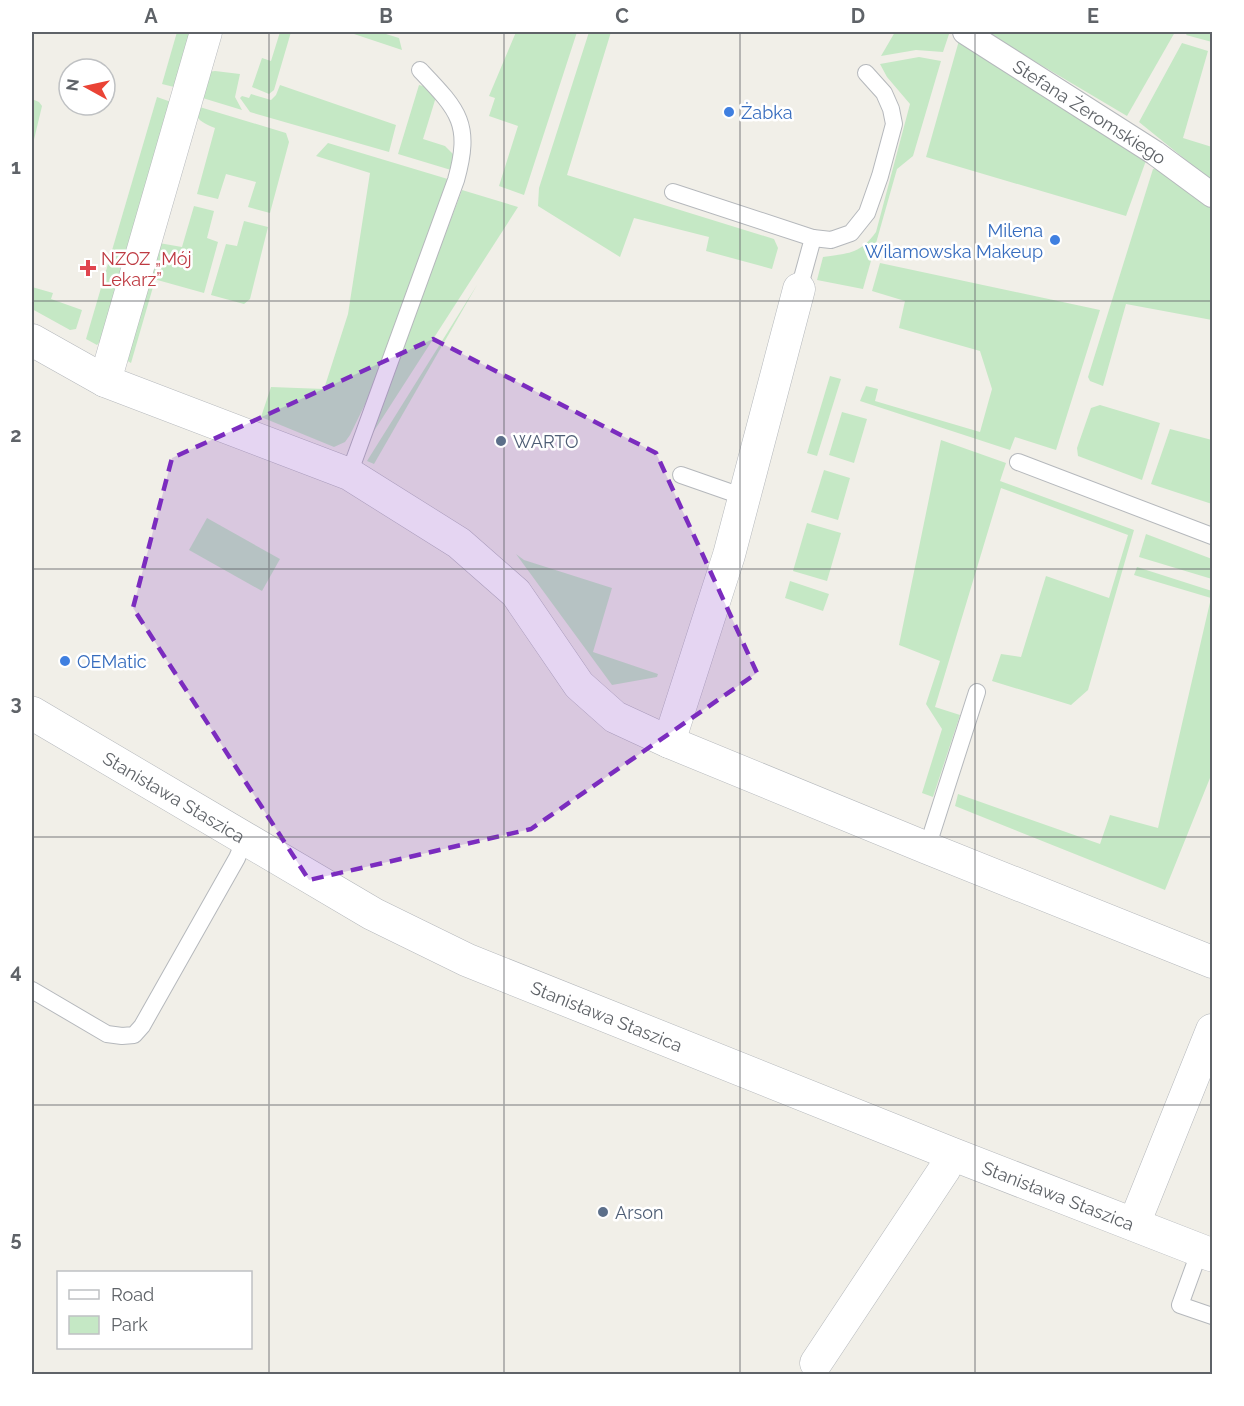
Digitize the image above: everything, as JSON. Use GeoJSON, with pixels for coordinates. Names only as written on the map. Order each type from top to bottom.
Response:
{"type":"FeatureCollection","features":[{"type":"Feature","properties":{"kind":"street"},"geometry":{"type":"LineString","coordinates":[[105,381],[207,32]]}},
{"type":"Feature","properties":{"kind":"street","name":"Stefana Żeromskiego"},"geometry":{"type":"LineString","coordinates":[[965,32],[1155,153],[1212,195]]}},
{"type":"Feature","properties":{"kind":"street"},"geometry":{"type":"LineString","coordinates":[[669,742],[729,555],[799,290]]}},
{"type":"Feature","properties":{"kind":"street"},"geometry":{"type":"LineString","coordinates":[[32,340],[105,381],[349,474],[459,543],[516,593],[579,685],[615,717],[669,742],[927,848],[1212,962]]}},
{"type":"Feature","properties":{"kind":"street","name":"Stanisława Staszica"},"geometry":{"type":"LineString","coordinates":[[32,713],[373,914],[467,960],[952,1154],[1206,1252]]}},
{"type":"Feature","properties":{"kind":"street"},"geometry":{"type":"LineString","coordinates":[[1134,1224],[1212,1030]]}},
{"type":"Feature","properties":{"kind":"street"},"geometry":{"type":"LineString","coordinates":[[816,1363],[944,1170],[952,1154]]}},
{"type":"Feature","properties":{"kind":"lane"},"geometry":{"type":"LineString","coordinates":[[349,474],[462,159],[464,138],[460,122],[446,97],[420,70]]}},
{"type":"Feature","properties":{"kind":"lane"},"geometry":{"type":"LineString","coordinates":[[673,192],[813,238],[831,240],[851,233],[867,213],[894,124],[884,93],[866,73]]}},
{"type":"Feature","properties":{"kind":"lane"},"geometry":{"type":"LineString","coordinates":[[799,290],[813,238]]}},
{"type":"Feature","properties":{"kind":"lane"},"geometry":{"type":"LineString","coordinates":[[1018,462],[1212,536]]}},
{"type":"Feature","properties":{"kind":"lane"},"geometry":{"type":"LineString","coordinates":[[681,475],[744,497]]}},
{"type":"Feature","properties":{"kind":"lane"},"geometry":{"type":"LineString","coordinates":[[927,848],[977,692]]}},
{"type":"Feature","properties":{"kind":"lane"},"geometry":{"type":"LineString","coordinates":[[32,990],[107,1034],[134,1035],[142,1026],[246,839]]}},
{"type":"Feature","properties":{"kind":"lane"},"geometry":{"type":"LineString","coordinates":[[1206,1252],[1179,1305],[1212,1316]]}},
{"type":"Feature","properties":{"kind":"highlighted area"},"geometry":{"type":"Polygon","coordinates":[[[433,339],[656,453],[757,673],[531,829],[309,880],[133,608],[172,458],[433,339]]]}},
{"type":"Feature","properties":{"kind":"green space"},"geometry":{"type":"Polygon","coordinates":[[[177,32],[193,32],[178,88],[162,84],[177,32]]]}},
{"type":"Feature","properties":{"kind":"green space"},"geometry":{"type":"Polygon","coordinates":[[[280,32],[291,32],[274,90],[269,94],[252,87],[262,58],[271,61],[280,32]]]}},
{"type":"Feature","properties":{"kind":"green space"},"geometry":{"type":"Polygon","coordinates":[[[348,32],[387,32],[386,34],[399,38],[402,50],[348,32]]]}},
{"type":"Feature","properties":{"kind":"green space"},"geometry":{"type":"Polygon","coordinates":[[[516,32],[577,32],[524,195],[499,186],[518,126],[489,116],[495,98],[489,96],[516,32]]]}},
{"type":"Feature","properties":{"kind":"green space"},"geometry":{"type":"Polygon","coordinates":[[[589,32],[611,32],[567,175],[774,239],[778,248],[772,269],[706,251],[709,237],[634,218],[620,257],[538,206],[539,188],[589,32]]]}},
{"type":"Feature","properties":{"kind":"green space"},"geometry":{"type":"Polygon","coordinates":[[[895,32],[946,32],[949,34],[943,52],[916,50],[881,56],[895,32]]]}},
{"type":"Feature","properties":{"kind":"green space"},"geometry":{"type":"Polygon","coordinates":[[[985,32],[1175,32],[1127,116],[985,32]]]}},
{"type":"Feature","properties":{"kind":"green space"},"geometry":{"type":"Polygon","coordinates":[[[1188,32],[1212,32],[1212,42],[1186,35],[1188,32]]]}},
{"type":"Feature","properties":{"kind":"green space"},"geometry":{"type":"Polygon","coordinates":[[[960,37],[1148,155],[1126,216],[926,157],[960,37]]]}},
{"type":"Feature","properties":{"kind":"green space"},"geometry":{"type":"Polygon","coordinates":[[[1182,43],[1208,51],[1183,138],[1212,147],[1212,181],[1139,122],[1182,43]]]}},
{"type":"Feature","properties":{"kind":"green space"},"geometry":{"type":"Polygon","coordinates":[[[919,57],[941,61],[913,156],[897,169],[863,289],[817,280],[823,257],[852,252],[870,240],[876,232],[910,104],[887,77],[880,64],[919,57]]]}},
{"type":"Feature","properties":{"kind":"green space"},"geometry":{"type":"Polygon","coordinates":[[[207,72],[240,74],[235,97],[242,110],[196,96],[207,72]]]}},
{"type":"Feature","properties":{"kind":"green space"},"geometry":{"type":"Polygon","coordinates":[[[280,85],[396,125],[389,152],[250,112],[240,98],[242,96],[249,98],[251,94],[271,100],[280,85]]]}},
{"type":"Feature","properties":{"kind":"green space"},"geometry":{"type":"Polygon","coordinates":[[[419,85],[427,87],[436,97],[423,139],[445,146],[456,157],[451,170],[398,154],[419,85]]]}},
{"type":"Feature","properties":{"kind":"green space"},"geometry":{"type":"Polygon","coordinates":[[[157,97],[174,103],[103,338],[97,345],[86,339],[157,97]]]}},
{"type":"Feature","properties":{"kind":"green space"},"geometry":{"type":"Polygon","coordinates":[[[32,99],[42,106],[32,148],[32,99]]]}},
{"type":"Feature","properties":{"kind":"green space"},"geometry":{"type":"Polygon","coordinates":[[[193,105],[286,133],[289,142],[270,213],[248,207],[256,182],[226,174],[218,199],[197,194],[215,128],[200,120],[193,105]]]}},
{"type":"Feature","properties":{"kind":"green space"},"geometry":{"type":"Polygon","coordinates":[[[328,143],[451,180],[371,392],[350,435],[345,442],[334,447],[261,417],[271,387],[324,389],[348,314],[370,173],[316,156],[328,143]]]}},
{"type":"Feature","properties":{"kind":"green space"},"geometry":{"type":"Polygon","coordinates":[[[1165,166],[1212,203],[1212,320],[1126,304],[1103,386],[1090,381],[1088,377],[1153,169],[1165,166]]]}},
{"type":"Feature","properties":{"kind":"green space"},"geometry":{"type":"Polygon","coordinates":[[[462,190],[518,207],[365,445],[462,190]]]}},
{"type":"Feature","properties":{"kind":"green space"},"geometry":{"type":"Polygon","coordinates":[[[194,206],[214,211],[207,238],[218,242],[204,293],[143,276],[159,243],[182,247],[194,206]]]}},
{"type":"Feature","properties":{"kind":"green space"},"geometry":{"type":"Polygon","coordinates":[[[244,221],[268,227],[250,299],[244,304],[211,295],[226,244],[237,246],[244,221]]]}},
{"type":"Feature","properties":{"kind":"green space"},"geometry":{"type":"Polygon","coordinates":[[[880,263],[1100,310],[1056,450],[1015,437],[1010,450],[860,401],[866,386],[878,389],[875,401],[980,432],[992,389],[980,351],[899,328],[905,301],[872,291],[880,263]]]}},
{"type":"Feature","properties":{"kind":"green space"},"geometry":{"type":"Polygon","coordinates":[[[141,285],[153,287],[131,363],[121,357],[141,285]]]}},
{"type":"Feature","properties":{"kind":"green space"},"geometry":{"type":"Polygon","coordinates":[[[477,285],[374,464],[367,461],[477,285]]]}},
{"type":"Feature","properties":{"kind":"green space"},"geometry":{"type":"Polygon","coordinates":[[[32,287],[53,293],[51,299],[82,310],[76,329],[70,330],[32,309],[32,287]]]}},
{"type":"Feature","properties":{"kind":"green space"},"geometry":{"type":"Polygon","coordinates":[[[830,376],[841,379],[817,456],[807,453],[830,376]]]}},
{"type":"Feature","properties":{"kind":"green space"},"geometry":{"type":"Polygon","coordinates":[[[1100,405],[1160,423],[1142,480],[1078,456],[1077,448],[1091,408],[1100,405]]]}},
{"type":"Feature","properties":{"kind":"green space"},"geometry":{"type":"Polygon","coordinates":[[[842,412],[867,419],[854,463],[829,455],[842,412]]]}},
{"type":"Feature","properties":{"kind":"green space"},"geometry":{"type":"Polygon","coordinates":[[[1170,429],[1212,440],[1212,504],[1151,484],[1170,429]]]}},
{"type":"Feature","properties":{"kind":"green space"},"geometry":{"type":"Polygon","coordinates":[[[941,440],[1006,463],[1000,481],[1134,530],[1088,690],[1071,705],[992,681],[1001,654],[1021,657],[1046,576],[1109,598],[1128,535],[1001,488],[935,707],[960,715],[933,797],[922,793],[942,729],[926,704],[940,661],[899,645],[941,440]]]}},
{"type":"Feature","properties":{"kind":"green space"},"geometry":{"type":"Polygon","coordinates":[[[824,470],[850,478],[838,520],[811,512],[824,470]]]}},
{"type":"Feature","properties":{"kind":"green space"},"geometry":{"type":"Polygon","coordinates":[[[207,518],[280,559],[262,591],[189,550],[207,518]]]}},
{"type":"Feature","properties":{"kind":"green space"},"geometry":{"type":"Polygon","coordinates":[[[807,523],[841,533],[827,581],[793,571],[807,523]]]}},
{"type":"Feature","properties":{"kind":"green space"},"geometry":{"type":"Polygon","coordinates":[[[1146,534],[1212,559],[1212,579],[1139,557],[1146,534]]]}},
{"type":"Feature","properties":{"kind":"green space"},"geometry":{"type":"Polygon","coordinates":[[[516,554],[524,560],[612,588],[593,652],[658,674],[657,677],[612,685],[516,554]]]}},
{"type":"Feature","properties":{"kind":"green space"},"geometry":{"type":"Polygon","coordinates":[[[1137,567],[1212,591],[1212,773],[1165,890],[955,806],[958,794],[1100,844],[1110,815],[1158,828],[1211,598],[1134,575],[1137,567]]]}},
{"type":"Feature","properties":{"kind":"green space"},"geometry":{"type":"Polygon","coordinates":[[[790,581],[829,594],[823,611],[785,598],[790,581]]]}},
{"type":"Feature","properties":{"kind":"place","name":"Żabka"},"geometry":{"type":"Point","coordinates":[729,112]}},
{"type":"Feature","properties":{"kind":"place","name":"Milena Wilamowska Makeup"},"geometry":{"type":"Point","coordinates":[1055,240]}},
{"type":"Feature","properties":{"kind":"place","name":"NZOZ „Mój Lekarz”"},"geometry":{"type":"Point","coordinates":[88,268]}},
{"type":"Feature","properties":{"kind":"place","name":"WARTO"},"geometry":{"type":"Point","coordinates":[501,441]}},
{"type":"Feature","properties":{"kind":"place","name":"OEMatic"},"geometry":{"type":"Point","coordinates":[65,661]}},
{"type":"Feature","properties":{"kind":"place","name":"Arson"},"geometry":{"type":"Point","coordinates":[603,1212]}}]}
